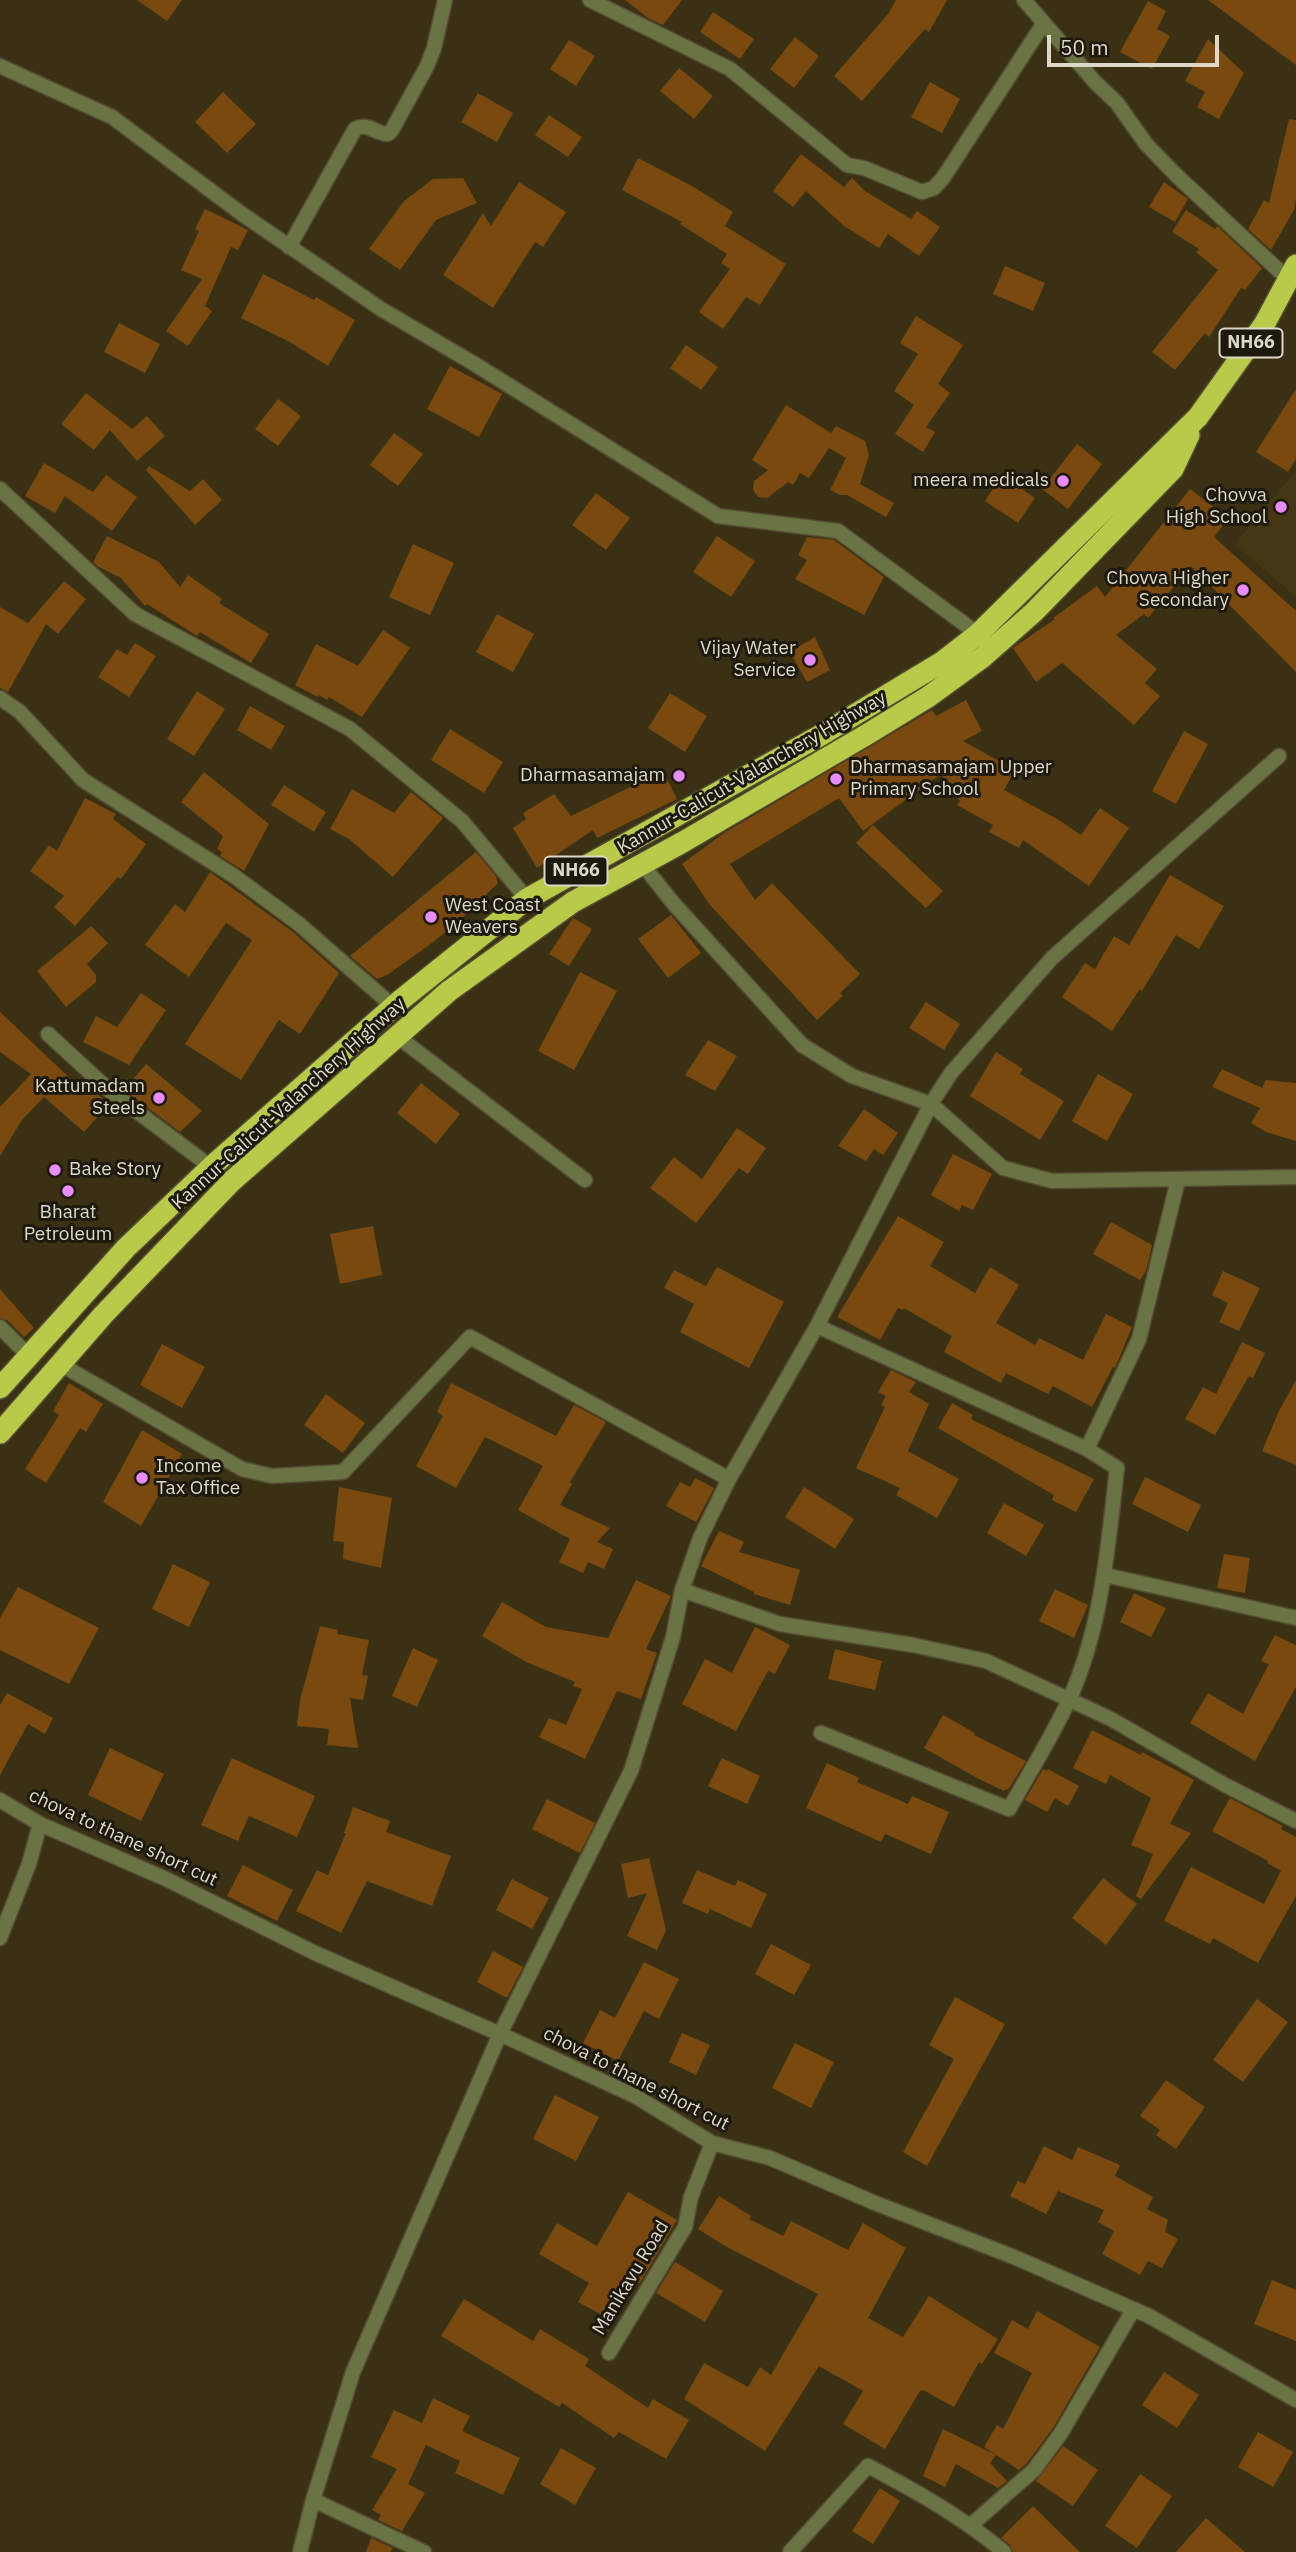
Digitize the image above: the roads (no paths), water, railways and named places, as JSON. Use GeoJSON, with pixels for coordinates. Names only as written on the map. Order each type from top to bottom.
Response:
{"type":"FeatureCollection","features":[{"type":"Feature","properties":{"kind":"highway","name":"Kannur-Calicut-Valanchery Highway"},"geometry":{"type":"LineString","coordinates":[[0,1433],[87,1333],[232,1181],[449,991],[573,902],[928,697],[983,657],[1034,612],[1173,469],[1198,417],[1265,323],[1292,272]]}},
{"type":"Feature","properties":{"kind":"highway","name":"Kannur-Calicut-Valanchery Highway"},"geometry":{"type":"LineString","coordinates":[[0,1388],[126,1248],[211,1167],[395,1007],[527,899],[832,729],[942,662],[978,634],[1198,417]]}},
{"type":"Feature","properties":{"kind":"highway"},"geometry":{"type":"LineString","coordinates":[[627,843],[642,864]]}},
{"type":"Feature","properties":{"kind":"highway"},"geometry":{"type":"LineString","coordinates":[[65,1313],[87,1333]]}},
{"type":"Feature","properties":{"kind":"street"},"geometry":{"type":"LineString","coordinates":[[289,247],[355,129],[361,126],[369,127],[384,134],[392,131],[427,66],[445,0]]}},
{"type":"Feature","properties":{"kind":"street"},"geometry":{"type":"LineString","coordinates":[[590,0],[730,69],[848,165],[864,168],[922,192],[934,188],[943,178],[1044,23]]}},
{"type":"Feature","properties":{"kind":"street"},"geometry":{"type":"LineString","coordinates":[[1024,0],[1094,82],[1117,103],[1146,144],[1176,175],[1292,272]]}},
{"type":"Feature","properties":{"kind":"street"},"geometry":{"type":"LineString","coordinates":[[0,66],[112,117],[289,247],[381,309],[473,363],[718,516],[838,531],[978,634]]}},
{"type":"Feature","properties":{"kind":"street"},"geometry":{"type":"LineString","coordinates":[[0,489],[135,614],[350,729],[462,821],[527,899]]}},
{"type":"Feature","properties":{"kind":"street"},"geometry":{"type":"LineString","coordinates":[[0,698],[20,712],[83,780],[255,892],[299,924],[395,1007]]}},
{"type":"Feature","properties":{"kind":"street"},"geometry":{"type":"LineString","coordinates":[[300,2552],[313,2500],[353,2372],[500,2034],[631,1771],[673,1637],[681,1590],[700,1538],[729,1479],[817,1326],[931,1104],[951,1073],[1052,958],[1279,756]]}},
{"type":"Feature","properties":{"kind":"street"},"geometry":{"type":"LineString","coordinates":[[642,864],[674,904],[802,1045],[852,1076],[931,1104],[1003,1168],[1052,1181],[1296,1177]]}},
{"type":"Feature","properties":{"kind":"street"},"geometry":{"type":"LineString","coordinates":[[48,1034],[111,1092],[211,1167]]}},
{"type":"Feature","properties":{"kind":"street"},"geometry":{"type":"LineString","coordinates":[[397,1037],[585,1180]]}},
{"type":"Feature","properties":{"kind":"street"},"geometry":{"type":"LineString","coordinates":[[1087,1449],[1139,1339],[1178,1180]]}},
{"type":"Feature","properties":{"kind":"street"},"geometry":{"type":"LineString","coordinates":[[817,1326],[1087,1449],[1117,1468],[1105,1576],[1096,1617],[1069,1700],[1009,1809],[821,1733]]}},
{"type":"Feature","properties":{"kind":"street"},"geometry":{"type":"LineString","coordinates":[[0,1327],[28,1355]]}},
{"type":"Feature","properties":{"kind":"street"},"geometry":{"type":"LineString","coordinates":[[60,1364],[242,1469],[272,1476],[343,1472],[470,1337],[729,1479]]}},
{"type":"Feature","properties":{"kind":"street"},"geometry":{"type":"LineString","coordinates":[[1105,1576],[1296,1618]]}},
{"type":"Feature","properties":{"kind":"street"},"geometry":{"type":"LineString","coordinates":[[681,1590],[780,1624],[913,1645],[986,1661],[1111,1719],[1225,1785],[1296,1821]]}},
{"type":"Feature","properties":{"kind":"street","name":"chova to thane short cut"},"geometry":{"type":"LineString","coordinates":[[0,1800],[40,1824],[166,1879],[315,1953],[635,2096],[712,2143],[770,2158],[875,2203],[1014,2257],[1149,2316],[1296,2400]]}},
{"type":"Feature","properties":{"kind":"street"},"geometry":{"type":"LineString","coordinates":[[0,1938],[29,1864],[40,1824]]}},
{"type":"Feature","properties":{"kind":"street","name":"Manikavu Road"},"geometry":{"type":"LineString","coordinates":[[609,2353],[685,2227],[691,2197],[712,2143]]}},
{"type":"Feature","properties":{"kind":"street"},"geometry":{"type":"LineString","coordinates":[[971,2525],[1034,2470],[1095,2378],[1133,2310]]}},
{"type":"Feature","properties":{"kind":"street"},"geometry":{"type":"LineString","coordinates":[[790,2552],[868,2466],[971,2525],[1004,2552]]}},
{"type":"Feature","properties":{"kind":"street"},"geometry":{"type":"LineString","coordinates":[[313,2500],[424,2552]]}},
{"type":"Feature","properties":{"kind":"place","name":"meera medicals"},"geometry":{"type":"Point","coordinates":[1063,481]}},
{"type":"Feature","properties":{"kind":"place","name":"Chovva High School"},"geometry":{"type":"Point","coordinates":[1281,507]}},
{"type":"Feature","properties":{"kind":"place","name":"Chovva Higher Secondary"},"geometry":{"type":"Point","coordinates":[1243,590]}},
{"type":"Feature","properties":{"kind":"place","name":"Vijay Water Service"},"geometry":{"type":"Point","coordinates":[810,660]}},
{"type":"Feature","properties":{"kind":"place","name":"Dharmasamajam"},"geometry":{"type":"Point","coordinates":[679,776]}},
{"type":"Feature","properties":{"kind":"place","name":"Dharmasamajam Upper Primary School"},"geometry":{"type":"Point","coordinates":[836,779]}},
{"type":"Feature","properties":{"kind":"place","name":"West Coast Weavers"},"geometry":{"type":"Point","coordinates":[431,917]}},
{"type":"Feature","properties":{"kind":"place","name":"Kattumadam Steels"},"geometry":{"type":"Point","coordinates":[159,1098]}},
{"type":"Feature","properties":{"kind":"place","name":"Bake Story"},"geometry":{"type":"Point","coordinates":[55,1170]}},
{"type":"Feature","properties":{"kind":"place","name":"Bharat Petroleum"},"geometry":{"type":"Point","coordinates":[68,1191]}},
{"type":"Feature","properties":{"kind":"place","name":"Income Tax Office"},"geometry":{"type":"Point","coordinates":[142,1478]}}]}
